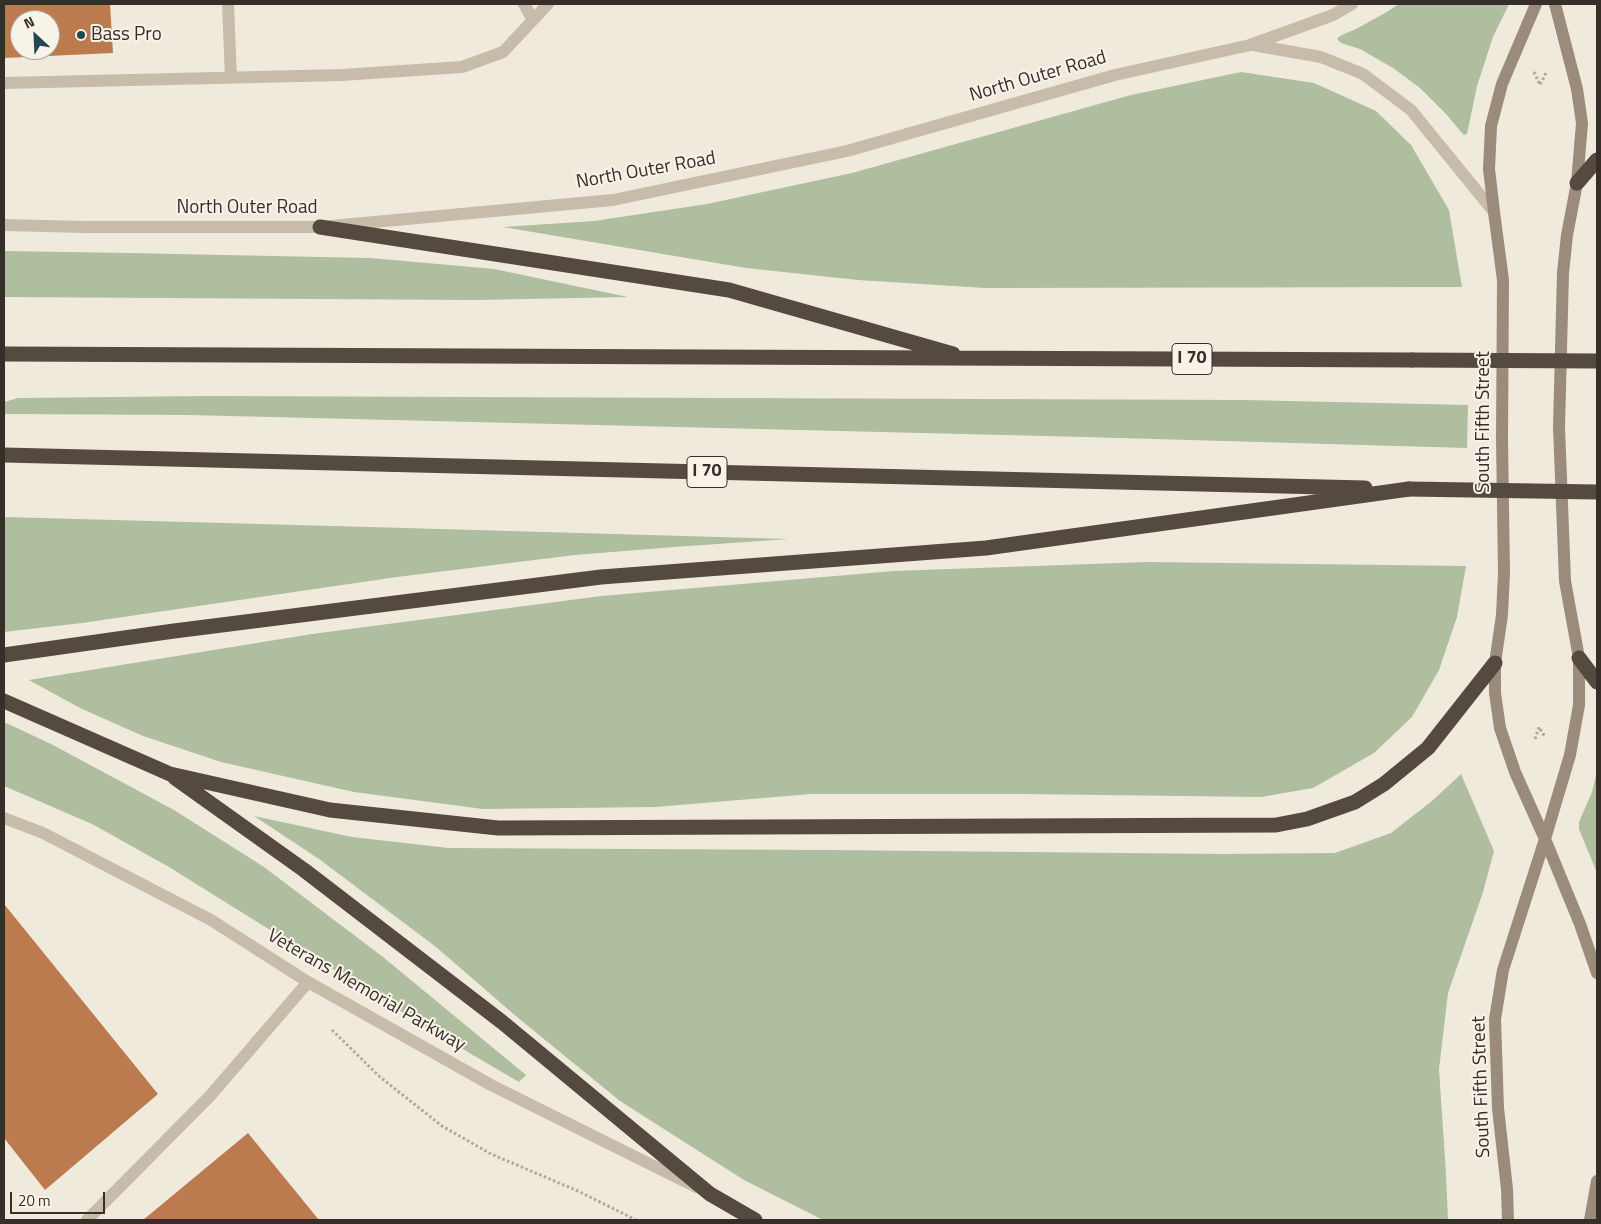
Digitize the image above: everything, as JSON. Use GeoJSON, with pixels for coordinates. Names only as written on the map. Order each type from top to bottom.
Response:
{"type":"FeatureCollection","features":[{"type":"Feature","properties":{"kind":"highway"},"geometry":{"type":"LineString","coordinates":[[1578,183],[1597,160]]}},
{"type":"Feature","properties":{"kind":"highway"},"geometry":{"type":"LineString","coordinates":[[320,227],[729,290],[971,359]]}},
{"type":"Feature","properties":{"kind":"highway","name":"I 70"},"geometry":{"type":"LineString","coordinates":[[4,354],[1597,360]]}},
{"type":"Feature","properties":{"kind":"highway","name":"I 70"},"geometry":{"type":"LineString","coordinates":[[4,455],[1597,492]]}},
{"type":"Feature","properties":{"kind":"highway"},"geometry":{"type":"LineString","coordinates":[[4,655],[174,630],[601,577],[986,548],[1409,489]]}},
{"type":"Feature","properties":{"kind":"highway"},"geometry":{"type":"LineString","coordinates":[[1578,658],[1597,682]]}},
{"type":"Feature","properties":{"kind":"highway"},"geometry":{"type":"LineString","coordinates":[[4,701],[170,774],[330,810],[498,828],[1276,825],[1307,819],[1355,802],[1384,784],[1428,748],[1496,663]]}},
{"type":"Feature","properties":{"kind":"highway"},"geometry":{"type":"LineString","coordinates":[[170,774],[304,870],[502,1022],[710,1194],[755,1220]]}},
{"type":"Feature","properties":{"kind":"main road","name":"South Fifth Street"},"geometry":{"type":"LineString","coordinates":[[1536,4],[1502,84],[1491,126],[1490,169],[1503,280],[1502,439],[1504,573],[1495,693],[1500,728],[1515,772],[1546,839],[1580,924],[1597,973]]}},
{"type":"Feature","properties":{"kind":"main road","name":"South Fifth Street"},"geometry":{"type":"LineString","coordinates":[[1508,1220],[1507,1189],[1498,1108],[1495,1019],[1503,970],[1546,839],[1570,755],[1579,705],[1578,658],[1565,581],[1559,427],[1563,273],[1578,183],[1582,123],[1577,90],[1554,4]]}},
{"type":"Feature","properties":{"kind":"main road"},"geometry":{"type":"LineString","coordinates":[[1590,1220],[1597,1181]]}},
{"type":"Feature","properties":{"kind":"street"},"geometry":{"type":"LineString","coordinates":[[228,4],[231,78]]}},
{"type":"Feature","properties":{"kind":"street"},"geometry":{"type":"LineString","coordinates":[[524,4],[533,20]]}},
{"type":"Feature","properties":{"kind":"street"},"geometry":{"type":"LineString","coordinates":[[4,83],[342,75],[462,66],[503,52],[548,4]]}},
{"type":"Feature","properties":{"kind":"street"},"geometry":{"type":"LineString","coordinates":[[1250,45],[1333,15],[1352,4]]}},
{"type":"Feature","properties":{"kind":"street"},"geometry":{"type":"LineString","coordinates":[[1250,45],[1321,57],[1363,74],[1411,110],[1494,212]]}},
{"type":"Feature","properties":{"kind":"street","name":"North Outer Road"},"geometry":{"type":"LineString","coordinates":[[4,225],[320,227],[613,200],[847,151],[1116,75],[1250,45]]}},
{"type":"Feature","properties":{"kind":"street","name":"Veterans Memorial Parkway"},"geometry":{"type":"LineString","coordinates":[[4,818],[43,833],[211,920],[308,982],[490,1084],[710,1194]]}},
{"type":"Feature","properties":{"kind":"street"},"geometry":{"type":"LineString","coordinates":[[87,1220],[210,1096],[308,982]]}},
{"type":"Feature","properties":{"kind":"path"},"geometry":{"type":"LineString","coordinates":[[1534,72],[1540,85],[1546,73]]}},
{"type":"Feature","properties":{"kind":"path"},"geometry":{"type":"LineString","coordinates":[[1535,739],[1540,727],[1545,738]]}},
{"type":"Feature","properties":{"kind":"path"},"geometry":{"type":"LineString","coordinates":[[332,1030],[380,1077],[442,1126],[491,1154],[578,1191],[636,1220]]}},
{"type":"Feature","properties":{"kind":"green space"},"geometry":{"type":"Polygon","coordinates":[[[1399,4],[1509,4],[1493,37],[1477,86],[1467,134],[1464,135],[1420,88],[1393,68],[1360,49],[1341,43],[1337,39],[1399,4]]]}},
{"type":"Feature","properties":{"kind":"green space"},"geometry":{"type":"Polygon","coordinates":[[[1241,72],[1314,83],[1376,111],[1411,145],[1449,210],[1462,287],[985,288],[858,280],[746,268],[503,227],[594,221],[707,204],[852,173],[1131,95],[1241,72]]]}},
{"type":"Feature","properties":{"kind":"green space"},"geometry":{"type":"Polygon","coordinates":[[[4,251],[370,258],[494,269],[628,297],[476,300],[4,297],[4,251]]]}},
{"type":"Feature","properties":{"kind":"green space"},"geometry":{"type":"Polygon","coordinates":[[[210,396],[1245,400],[1468,405],[1467,448],[189,415],[4,414],[4,402],[18,398],[210,396]]]}},
{"type":"Feature","properties":{"kind":"green space"},"geometry":{"type":"Polygon","coordinates":[[[4,517],[789,539],[575,555],[397,577],[82,623],[4,632],[4,517]]]}},
{"type":"Feature","properties":{"kind":"green space"},"geometry":{"type":"Polygon","coordinates":[[[1147,562],[1466,566],[1457,617],[1439,670],[1412,717],[1374,753],[1313,788],[1261,797],[811,794],[655,807],[483,809],[354,792],[221,762],[143,736],[80,708],[29,680],[312,634],[601,596],[894,571],[1147,562]]]}},
{"type":"Feature","properties":{"kind":"green space"},"geometry":{"type":"Polygon","coordinates":[[[4,722],[51,744],[174,810],[264,867],[383,957],[526,1075],[519,1082],[437,1034],[169,867],[92,824],[4,786],[4,722]]]}},
{"type":"Feature","properties":{"kind":"green space"},"geometry":{"type":"Polygon","coordinates":[[[1597,771],[1597,873],[1579,829],[1579,822],[1592,792],[1597,771]]]}},
{"type":"Feature","properties":{"kind":"green space"},"geometry":{"type":"Polygon","coordinates":[[[1461,774],[1494,851],[1483,892],[1448,993],[1439,1069],[1448,1220],[823,1220],[744,1180],[620,1101],[517,1017],[436,947],[319,859],[254,816],[352,837],[449,848],[1223,854],[1335,853],[1391,833],[1432,801],[1461,774]]]}},
{"type":"Feature","properties":{"kind":"building","name":"Bass Pro"},"geometry":{"type":"Polygon","coordinates":[[[4,4],[110,4],[113,53],[60,55],[60,10],[10,10],[10,58],[4,58],[4,4]]]}},
{"type":"Feature","properties":{"kind":"building"},"geometry":{"type":"Polygon","coordinates":[[[4,904],[158,1094],[45,1190],[4,1138],[4,904]]]}},
{"type":"Feature","properties":{"kind":"building"},"geometry":{"type":"Polygon","coordinates":[[[248,1133],[319,1220],[143,1220],[248,1133]]]}},
{"type":"Feature","properties":{"kind":"place","name":"Bass Pro"},"geometry":{"type":"Point","coordinates":[81,35]}}]}
